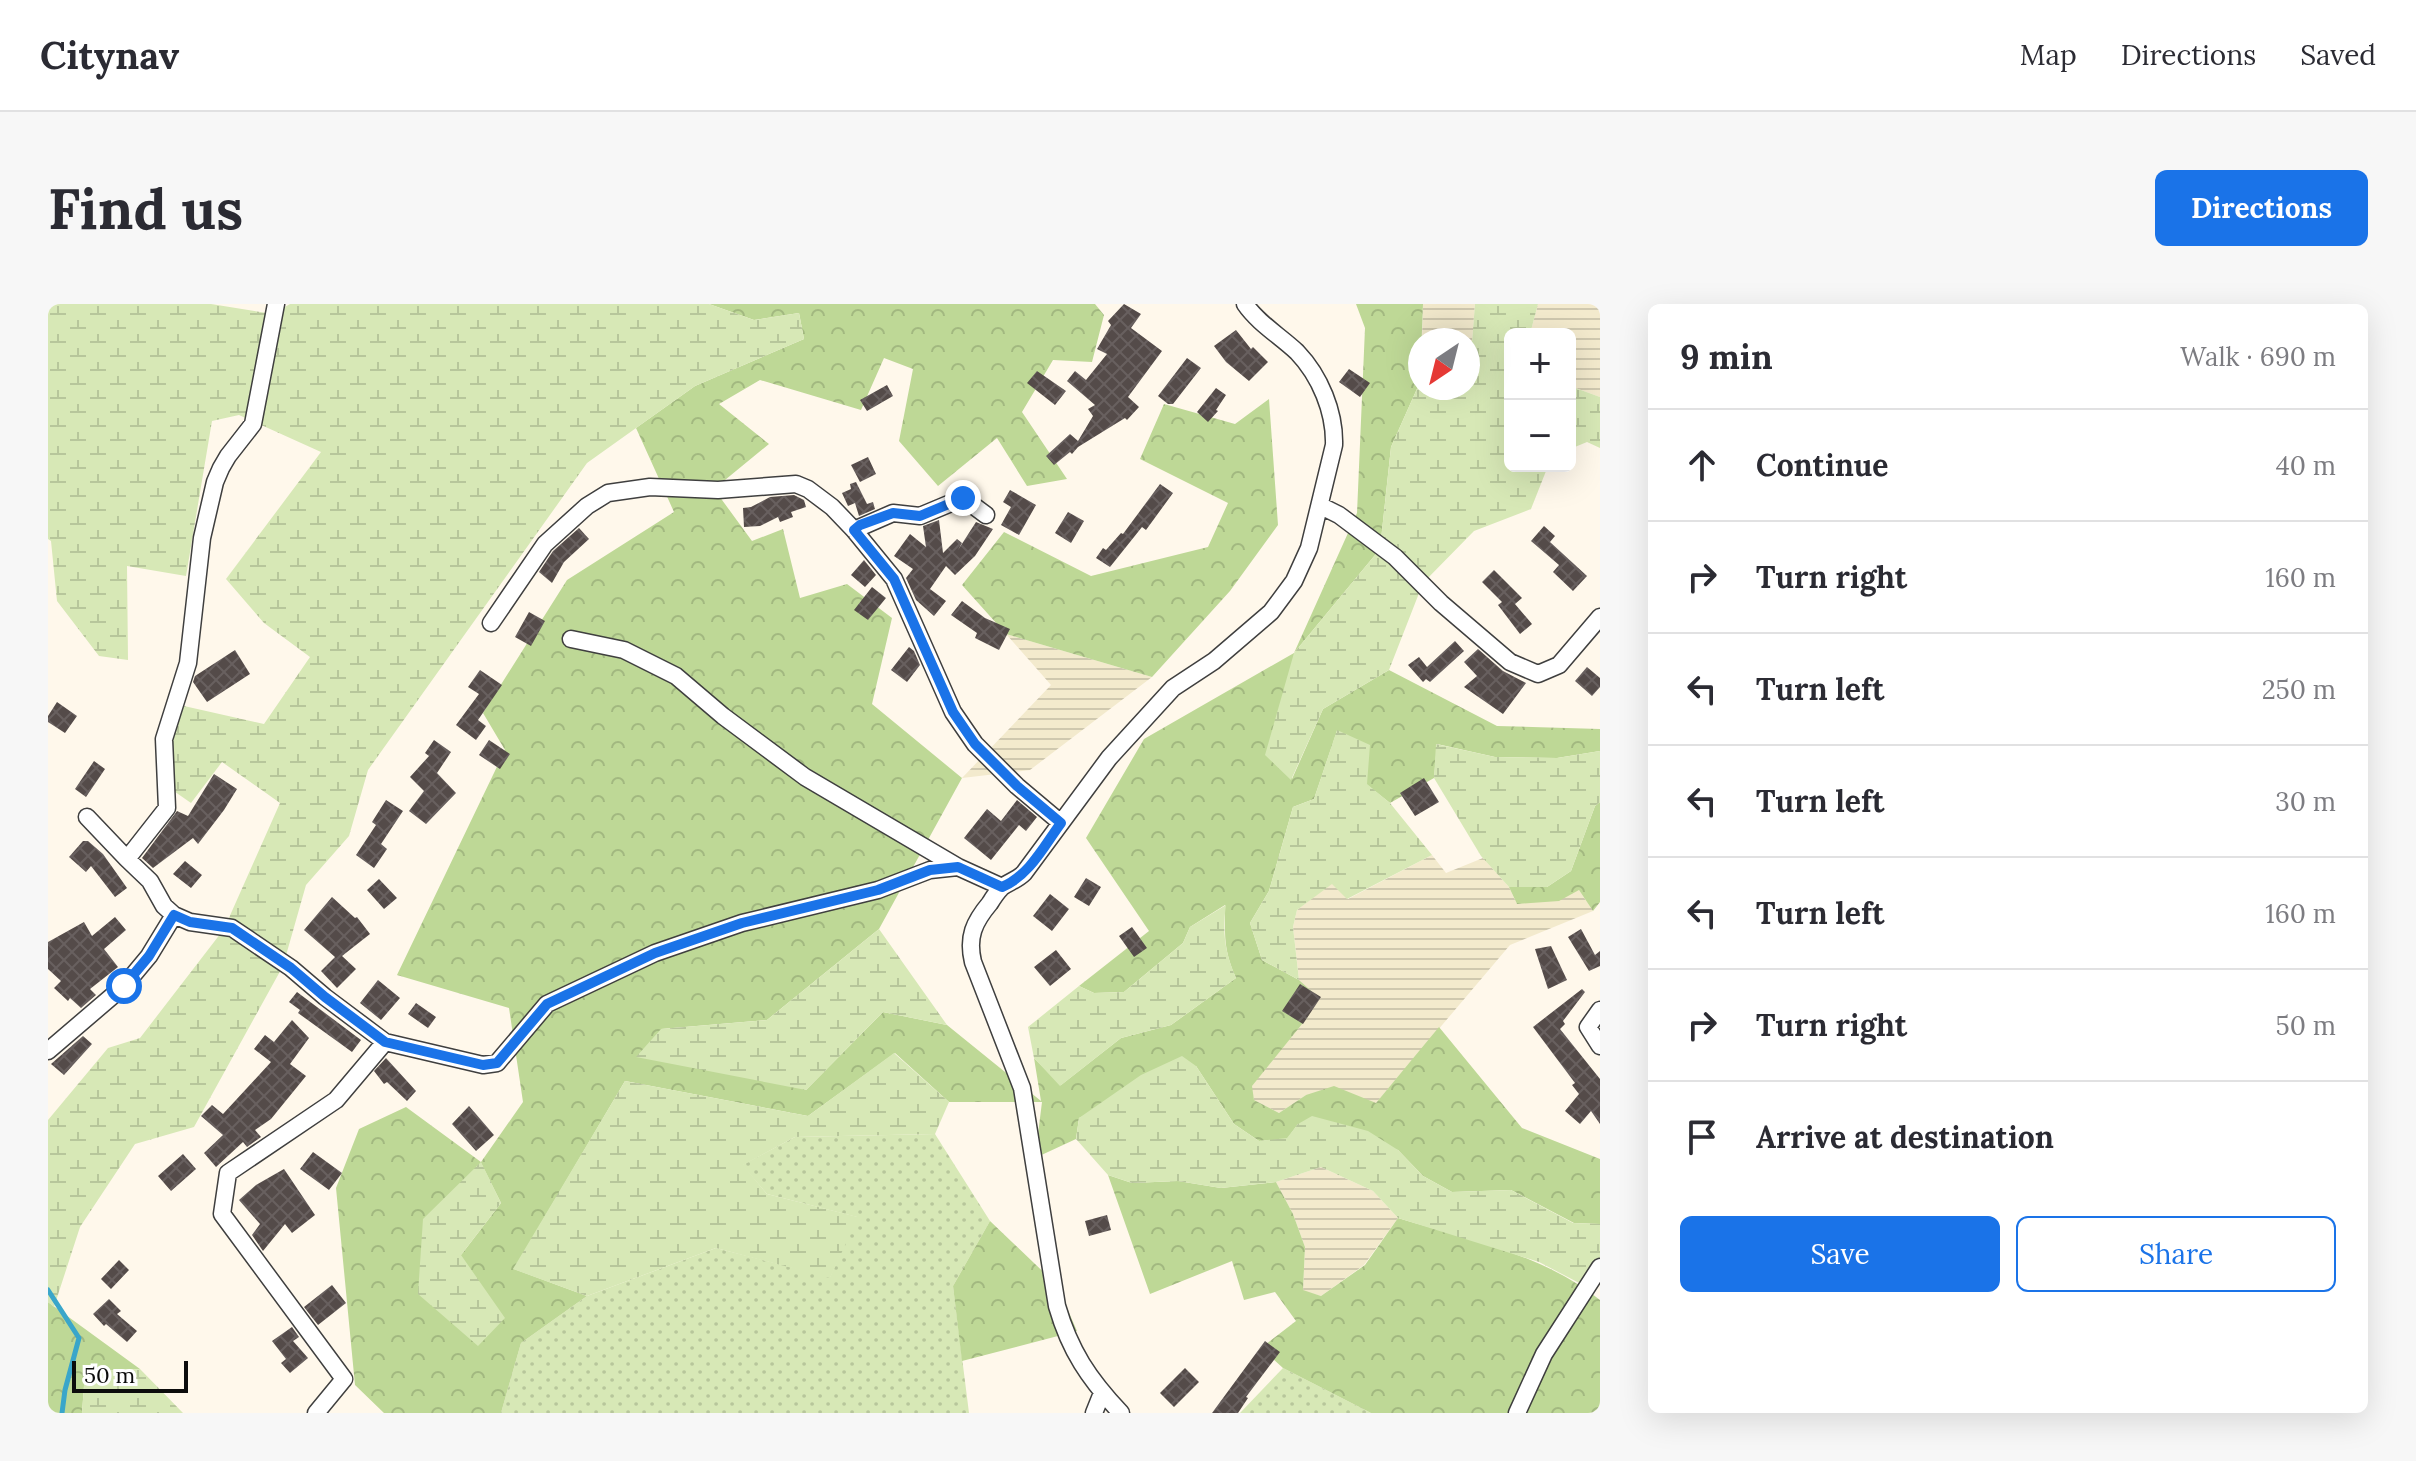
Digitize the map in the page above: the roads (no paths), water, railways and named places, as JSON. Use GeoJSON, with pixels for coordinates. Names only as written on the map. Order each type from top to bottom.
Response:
{"type":"FeatureCollection","features":[{"type":"Feature","properties":{"kind":"street"},"geometry":{"type":"LineString","coordinates":[[127,859],[167,808],[164,739],[188,663],[202,538],[221,468],[253,424],[276,304]]}},
{"type":"Feature","properties":{"kind":"street"},"geometry":{"type":"LineString","coordinates":[[1121,1413],[1077,1360],[1064,1332],[1057,1306],[1022,1088],[973,962],[971,931],[1002,887],[1024,873],[1109,758],[1173,688],[1214,661],[1271,612],[1294,581],[1309,548],[1334,445],[1328,401],[1299,354],[1245,304]]}},
{"type":"Feature","properties":{"kind":"street"},"geometry":{"type":"LineString","coordinates":[[491,623],[545,544],[587,506],[620,490],[650,487],[718,490],[796,484],[832,507],[894,579],[953,712],[975,744],[1017,786],[1061,823]]}},
{"type":"Feature","properties":{"kind":"street"},"geometry":{"type":"LineString","coordinates":[[854,530],[893,513],[920,516],[963,498],[986,515]]}},
{"type":"Feature","properties":{"kind":"street"},"geometry":{"type":"LineString","coordinates":[[1321,506],[1339,515],[1395,557],[1441,603],[1510,662],[1538,674],[1559,665],[1600,617]]}},
{"type":"Feature","properties":{"kind":"street"},"geometry":{"type":"LineString","coordinates":[[571,639],[624,650],[676,676],[723,716],[805,777],[958,867],[1002,887]]}},
{"type":"Feature","properties":{"kind":"street"},"geometry":{"type":"LineString","coordinates":[[87,817],[150,881],[164,906],[174,915],[190,922],[232,928],[291,968],[385,1042],[483,1065],[497,1063],[547,1004],[655,953],[742,923],[878,890],[930,870],[958,867]]}},
{"type":"Feature","properties":{"kind":"street"},"geometry":{"type":"LineString","coordinates":[[48,1051],[124,986],[149,956],[174,915]]}},
{"type":"Feature","properties":{"kind":"street"},"geometry":{"type":"LineString","coordinates":[[1600,1010],[1588,1027],[1600,1046]]}},
{"type":"Feature","properties":{"kind":"street"},"geometry":{"type":"LineString","coordinates":[[316,1413],[344,1379],[222,1214],[228,1173],[336,1100],[385,1042]]}},
{"type":"Feature","properties":{"kind":"street"},"geometry":{"type":"LineString","coordinates":[[1517,1413],[1544,1354],[1600,1267]]}},
{"type":"Feature","properties":{"kind":"street"},"geometry":{"type":"LineString","coordinates":[[1094,1413],[1102,1393]]}},
{"type":"Feature","properties":{"kind":"waterway"},"geometry":{"type":"LineString","coordinates":[[48,1290],[79,1338],[62,1413]]}}]}
